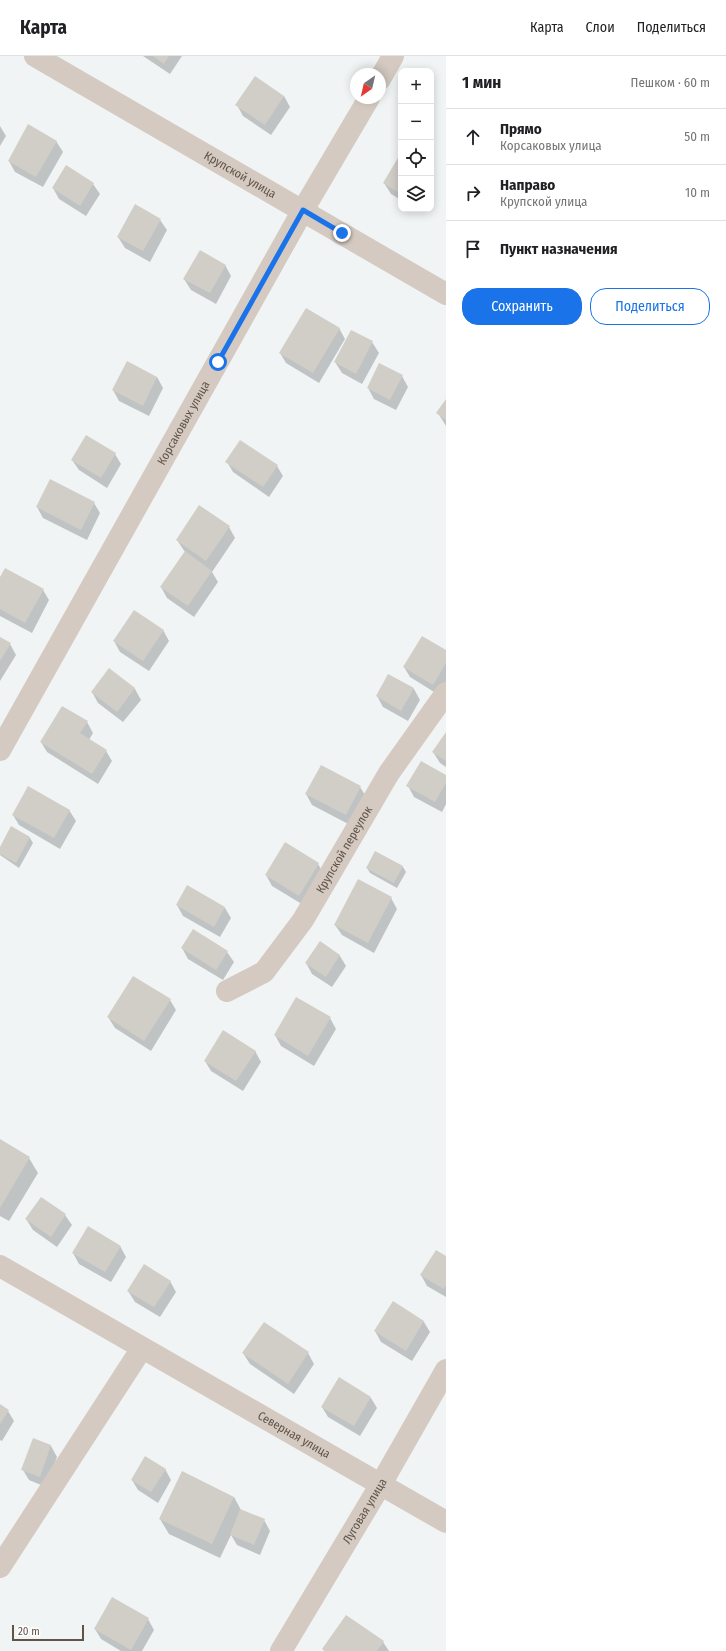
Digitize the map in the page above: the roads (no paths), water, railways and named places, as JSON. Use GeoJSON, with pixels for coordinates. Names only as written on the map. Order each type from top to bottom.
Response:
{"type":"FeatureCollection","features":[{"type":"Feature","properties":{"kind":"street","name":"Крупской улица"},"geometry":{"type":"LineString","coordinates":[[34,56],[303,210],[446,294]]}},
{"type":"Feature","properties":{"kind":"street"},"geometry":{"type":"LineString","coordinates":[[386,68],[393,56]]}},
{"type":"Feature","properties":{"kind":"street","name":"Корсаковых улица"},"geometry":{"type":"LineString","coordinates":[[0,750],[303,210],[365,104]]}},
{"type":"Feature","properties":{"kind":"street","name":"Крупской переулок"},"geometry":{"type":"LineString","coordinates":[[228,991],[264,972],[303,920],[389,773],[446,693]]}},
{"type":"Feature","properties":{"kind":"street","name":"Северная улица"},"geometry":{"type":"LineString","coordinates":[[0,1266],[446,1522]]}},
{"type":"Feature","properties":{"kind":"street"},"geometry":{"type":"LineString","coordinates":[[0,1566],[142,1348]]}},
{"type":"Feature","properties":{"kind":"street","name":"Луговая улица"},"geometry":{"type":"LineString","coordinates":[[281,1651],[381,1484],[446,1370]]}}]}
